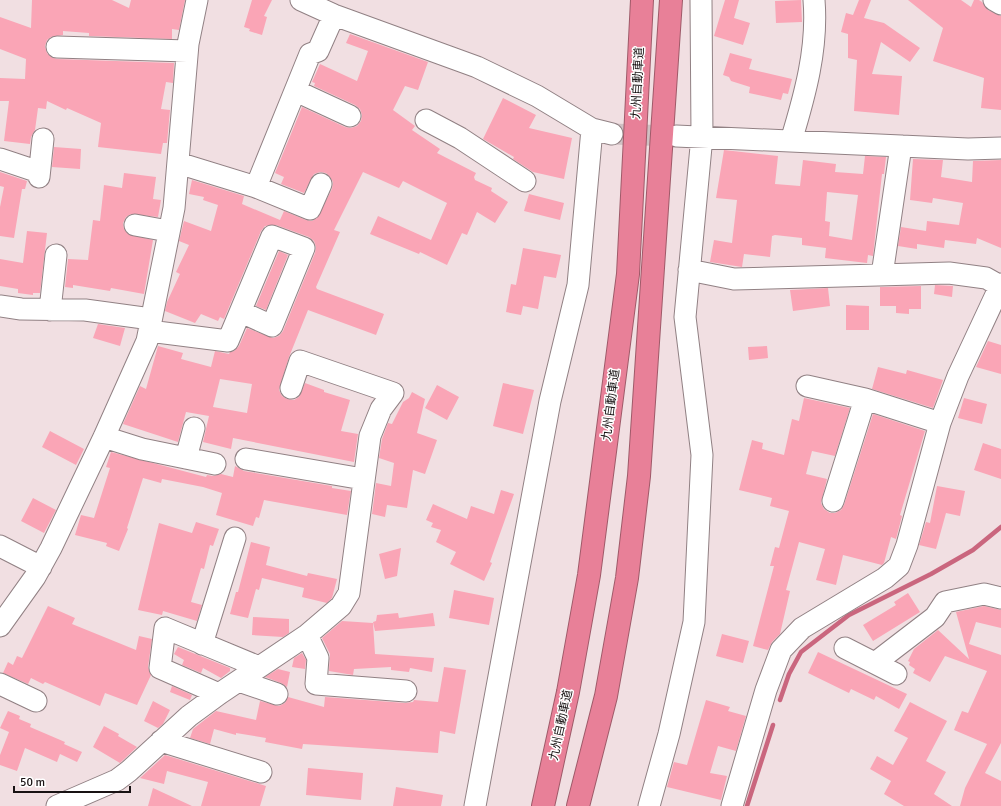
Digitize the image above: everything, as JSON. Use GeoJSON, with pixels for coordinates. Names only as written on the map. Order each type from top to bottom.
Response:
{"type":"FeatureCollection","features":[{"type":"Feature","properties":{"kind":"highway","name":"九州自動車道"},"geometry":{"type":"LineString","coordinates":[[543,806],[568,692],[589,575],[626,290],[642,0]]}},
{"type":"Feature","properties":{"kind":"highway"},"geometry":{"type":"LineString","coordinates":[[578,806],[606,696],[627,578],[638,484],[672,0]]}},
{"type":"Feature","properties":{"kind":"street"},"geometry":{"type":"LineString","coordinates":[[0,626],[41,567],[104,436],[146,340],[174,208],[187,51],[198,0]]}},
{"type":"Feature","properties":{"kind":"street"},"geometry":{"type":"LineString","coordinates":[[302,0],[334,15],[477,66],[537,96],[592,129],[612,134]]}},
{"type":"Feature","properties":{"kind":"street"},"geometry":{"type":"LineString","coordinates":[[649,806],[669,734],[694,622],[702,455],[685,317],[702,136],[701,0]]}},
{"type":"Feature","properties":{"kind":"street"},"geometry":{"type":"LineString","coordinates":[[791,141],[800,110],[812,54],[815,28],[814,0]]}},
{"type":"Feature","properties":{"kind":"street"},"geometry":{"type":"LineString","coordinates":[[994,0],[1001,4]]}},
{"type":"Feature","properties":{"kind":"street"},"geometry":{"type":"LineString","coordinates":[[256,187],[310,54],[318,51],[334,15]]}},
{"type":"Feature","properties":{"kind":"street"},"geometry":{"type":"LineString","coordinates":[[57,47],[187,51]]}},
{"type":"Feature","properties":{"kind":"street"},"geometry":{"type":"LineString","coordinates":[[296,91],[350,116]]}},
{"type":"Feature","properties":{"kind":"street"},"geometry":{"type":"LineString","coordinates":[[426,120],[460,138],[525,181]]}},
{"type":"Feature","properties":{"kind":"street"},"geometry":{"type":"LineString","coordinates":[[475,806],[550,401],[578,285],[592,129]]}},
{"type":"Feature","properties":{"kind":"street"},"geometry":{"type":"LineString","coordinates":[[676,136],[968,149],[1001,148]]}},
{"type":"Feature","properties":{"kind":"street"},"geometry":{"type":"LineString","coordinates":[[0,159],[39,174],[43,139]]}},
{"type":"Feature","properties":{"kind":"street"},"geometry":{"type":"LineString","coordinates":[[882,275],[901,146]]}},
{"type":"Feature","properties":{"kind":"street"},"geometry":{"type":"LineString","coordinates":[[178,163],[256,187],[310,209],[321,184]]}},
{"type":"Feature","properties":{"kind":"street"},"geometry":{"type":"LineString","coordinates":[[135,225],[168,231]]}},
{"type":"Feature","properties":{"kind":"street"},"geometry":{"type":"LineString","coordinates":[[50,310],[56,255]]}},
{"type":"Feature","properties":{"kind":"street"},"geometry":{"type":"LineString","coordinates":[[689,270],[734,279],[949,273],[986,278],[1000,285],[958,376],[940,423],[907,545],[899,566],[884,578],[802,628],[781,650],[766,690],[732,806]]}},
{"type":"Feature","properties":{"kind":"street"},"geometry":{"type":"LineString","coordinates":[[0,306],[21,309],[85,310],[228,341],[241,312]]}},
{"type":"Feature","properties":{"kind":"street"},"geometry":{"type":"LineString","coordinates":[[57,806],[117,780],[135,766],[189,716],[307,635],[341,606],[349,593],[363,479],[370,436],[381,408],[393,393],[300,361],[291,388]]}},
{"type":"Feature","properties":{"kind":"street"},"geometry":{"type":"LineString","coordinates":[[807,386],[865,399],[940,423]]}},
{"type":"Feature","properties":{"kind":"street"},"geometry":{"type":"LineString","coordinates":[[833,501],[865,399]]}},
{"type":"Feature","properties":{"kind":"street"},"geometry":{"type":"LineString","coordinates":[[186,458],[194,428]]}},
{"type":"Feature","properties":{"kind":"street"},"geometry":{"type":"LineString","coordinates":[[104,436],[142,449],[215,464]]}},
{"type":"Feature","properties":{"kind":"street"},"geometry":{"type":"LineString","coordinates":[[246,459],[363,479]]}},
{"type":"Feature","properties":{"kind":"street"},"geometry":{"type":"LineString","coordinates":[[202,644],[236,538]]}},
{"type":"Feature","properties":{"kind":"street"},"geometry":{"type":"LineString","coordinates":[[0,546],[41,567]]}},
{"type":"Feature","properties":{"kind":"street"},"geometry":{"type":"LineString","coordinates":[[875,663],[935,617],[945,602],[984,594],[1001,598]]}},
{"type":"Feature","properties":{"kind":"street"},"geometry":{"type":"LineString","coordinates":[[219,694],[160,668],[166,628],[259,667]]}},
{"type":"Feature","properties":{"kind":"street"},"geometry":{"type":"LineString","coordinates":[[307,635],[318,658],[316,684],[406,691]]}},
{"type":"Feature","properties":{"kind":"street"},"geometry":{"type":"LineString","coordinates":[[845,648],[896,674]]}},
{"type":"Feature","properties":{"kind":"street"},"geometry":{"type":"LineString","coordinates":[[239,681],[277,694]]}},
{"type":"Feature","properties":{"kind":"street"},"geometry":{"type":"LineString","coordinates":[[0,684],[36,701]]}},
{"type":"Feature","properties":{"kind":"street"},"geometry":{"type":"LineString","coordinates":[[161,741],[261,772]]}},
{"type":"Feature","properties":{"kind":"building"},"geometry":{"type":"Polygon","coordinates":[[[32,0],[112,0],[129,8],[131,0],[185,0],[179,30],[172,29],[172,39],[89,36],[89,33],[63,31],[63,35],[51,37],[47,40],[45,46],[47,53],[51,57],[57,59],[174,63],[173,83],[166,82],[161,109],[170,110],[167,143],[163,143],[161,154],[98,147],[101,123],[47,101],[46,109],[38,108],[35,130],[31,137],[30,144],[4,141],[9,101],[0,101],[0,78],[25,79],[26,59],[0,49],[0,17],[31,28],[32,0]]]}},
{"type":"Feature","properties":{"kind":"building"},"geometry":{"type":"Polygon","coordinates":[[[252,0],[272,0],[264,16],[267,17],[262,35],[249,31],[250,29],[244,27],[252,0]]]}},
{"type":"Feature","properties":{"kind":"building"},"geometry":{"type":"Polygon","coordinates":[[[725,0],[739,0],[734,18],[750,23],[743,45],[714,36],[725,0]]]}},
{"type":"Feature","properties":{"kind":"building"},"geometry":{"type":"Polygon","coordinates":[[[801,0],[802,22],[776,23],[775,1],[801,0]]]}},
{"type":"Feature","properties":{"kind":"building"},"geometry":{"type":"Polygon","coordinates":[[[859,0],[871,0],[864,18],[884,23],[920,48],[910,62],[881,42],[872,74],[902,76],[899,115],[854,111],[857,60],[848,58],[848,34],[841,32],[846,13],[853,15],[859,0]]]}},
{"type":"Feature","properties":{"kind":"building"},"geometry":{"type":"Polygon","coordinates":[[[908,0],[961,0],[971,7],[974,0],[979,0],[988,10],[1001,16],[1001,110],[981,108],[984,78],[933,61],[943,28],[908,0]]]}},
{"type":"Feature","properties":{"kind":"building"},"geometry":{"type":"Polygon","coordinates":[[[350,34],[428,62],[418,90],[405,86],[393,110],[415,126],[412,130],[440,149],[437,153],[476,173],[474,177],[475,180],[492,188],[491,191],[508,202],[495,223],[477,212],[467,235],[462,233],[447,265],[420,252],[419,254],[370,234],[378,216],[431,240],[447,203],[403,181],[399,188],[363,172],[334,230],[340,232],[316,287],[317,289],[384,314],[376,335],[308,310],[289,357],[279,390],[282,396],[287,399],[294,400],[299,397],[305,383],[324,390],[324,392],[350,400],[341,431],[358,434],[354,462],[233,438],[231,449],[203,442],[209,416],[186,412],[178,442],[123,424],[140,386],[146,389],[158,346],[183,353],[181,359],[211,367],[215,351],[229,354],[230,352],[234,351],[239,346],[247,328],[273,338],[279,336],[283,331],[315,253],[316,247],[314,241],[309,237],[276,225],[265,226],[261,231],[224,319],[220,317],[218,321],[201,314],[195,323],[165,311],[167,302],[180,274],[176,272],[189,245],[179,241],[184,221],[211,231],[218,205],[203,200],[204,197],[189,194],[192,180],[244,196],[242,204],[280,220],[284,211],[306,220],[312,221],[317,218],[332,189],[333,182],[330,177],[326,173],[320,172],[314,174],[304,193],[281,184],[284,177],[275,173],[302,107],[345,127],[351,128],[357,126],[361,121],[362,115],[360,109],[355,105],[314,86],[315,83],[312,82],[320,64],[357,81],[368,51],[346,43],[350,34]],[[220,379],[213,407],[247,413],[252,384],[220,379]]]}},
{"type":"Feature","properties":{"kind":"building"},"geometry":{"type":"Polygon","coordinates":[[[730,53],[752,59],[749,69],[792,79],[788,94],[783,93],[781,100],[749,93],[750,87],[731,81],[729,77],[723,75],[730,53]]]}},
{"type":"Feature","properties":{"kind":"building"},"geometry":{"type":"Polygon","coordinates":[[[503,98],[536,115],[529,128],[572,138],[564,179],[533,172],[513,159],[514,157],[483,139],[503,98]]]}},
{"type":"Feature","properties":{"kind":"building"},"geometry":{"type":"Polygon","coordinates":[[[54,147],[81,149],[80,169],[52,167],[54,147]]]}},
{"type":"Feature","properties":{"kind":"building"},"geometry":{"type":"Polygon","coordinates":[[[724,150],[778,156],[775,184],[800,186],[803,160],[836,164],[835,172],[863,174],[865,156],[886,157],[884,174],[882,174],[873,256],[868,255],[867,263],[825,258],[826,248],[802,245],[802,238],[775,235],[772,236],[770,257],[744,254],[742,267],[710,262],[714,240],[732,243],[737,200],[716,198],[724,150]],[[827,192],[825,221],[830,222],[829,236],[852,240],[858,195],[827,192]]]}},
{"type":"Feature","properties":{"kind":"building"},"geometry":{"type":"Polygon","coordinates":[[[913,159],[943,160],[941,177],[972,182],[973,161],[1001,160],[1001,248],[977,238],[976,244],[945,240],[944,248],[917,244],[917,249],[898,246],[901,227],[926,231],[927,221],[959,225],[963,203],[933,198],[932,203],[910,200],[913,159]]]}},
{"type":"Feature","properties":{"kind":"building"},"geometry":{"type":"Polygon","coordinates":[[[0,172],[27,181],[25,189],[22,189],[14,238],[0,236],[0,207],[4,187],[0,186],[0,172]]]}},
{"type":"Feature","properties":{"kind":"building"},"geometry":{"type":"Polygon","coordinates":[[[124,173],[156,177],[153,199],[161,200],[158,217],[131,214],[126,217],[123,223],[124,229],[128,234],[153,240],[144,294],[111,288],[110,291],[73,285],[73,288],[65,287],[68,259],[88,260],[93,220],[100,221],[104,185],[122,188],[124,173]]]}},
{"type":"Feature","properties":{"kind":"building"},"geometry":{"type":"Polygon","coordinates":[[[529,194],[564,203],[560,220],[524,211],[529,194]]]}},
{"type":"Feature","properties":{"kind":"building"},"geometry":{"type":"Polygon","coordinates":[[[27,231],[47,233],[40,293],[33,293],[33,295],[18,293],[18,289],[0,286],[0,259],[23,263],[27,231]]]}},
{"type":"Feature","properties":{"kind":"building"},"geometry":{"type":"Polygon","coordinates":[[[523,248],[561,255],[556,278],[544,276],[538,309],[523,306],[521,315],[506,312],[511,284],[516,285],[523,248]]]}},
{"type":"Feature","properties":{"kind":"building"},"geometry":{"type":"Polygon","coordinates":[[[279,251],[288,255],[266,310],[256,306],[279,251]]]}},
{"type":"Feature","properties":{"kind":"building"},"geometry":{"type":"Polygon","coordinates":[[[935,285],[953,286],[952,297],[934,294],[935,285]]]}},
{"type":"Feature","properties":{"kind":"building"},"geometry":{"type":"Polygon","coordinates":[[[921,286],[921,309],[909,309],[909,314],[896,313],[896,306],[880,306],[880,287],[921,286]]]}},
{"type":"Feature","properties":{"kind":"building"},"geometry":{"type":"Polygon","coordinates":[[[828,288],[830,306],[793,311],[790,290],[828,288]]]}},
{"type":"Feature","properties":{"kind":"building"},"geometry":{"type":"Polygon","coordinates":[[[846,305],[869,306],[869,330],[846,330],[846,305]]]}},
{"type":"Feature","properties":{"kind":"building"},"geometry":{"type":"Polygon","coordinates":[[[98,324],[125,328],[120,346],[93,338],[98,324]]]}},
{"type":"Feature","properties":{"kind":"building"},"geometry":{"type":"Polygon","coordinates":[[[988,341],[1001,345],[1001,374],[976,367],[988,341]]]}},
{"type":"Feature","properties":{"kind":"building"},"geometry":{"type":"Polygon","coordinates":[[[767,346],[768,358],[749,360],[748,347],[767,346]]]}},
{"type":"Feature","properties":{"kind":"building"},"geometry":{"type":"Polygon","coordinates":[[[878,367],[906,374],[907,370],[943,380],[933,408],[872,389],[878,367]]]}},
{"type":"Feature","properties":{"kind":"building"},"geometry":{"type":"Polygon","coordinates":[[[503,383],[534,390],[523,434],[493,426],[503,383]]]}},
{"type":"Feature","properties":{"kind":"building"},"geometry":{"type":"Polygon","coordinates":[[[437,385],[459,397],[447,420],[425,408],[437,385]]]}},
{"type":"Feature","properties":{"kind":"building"},"geometry":{"type":"Polygon","coordinates":[[[412,392],[425,399],[417,433],[437,440],[425,474],[413,470],[407,508],[387,505],[385,517],[372,514],[376,483],[391,486],[394,463],[379,458],[382,439],[388,423],[392,424],[403,402],[409,398],[412,392]]]}},
{"type":"Feature","properties":{"kind":"building"},"geometry":{"type":"Polygon","coordinates":[[[804,398],[850,408],[835,456],[812,451],[806,474],[827,479],[821,503],[824,509],[830,513],[835,513],[841,510],[844,505],[873,414],[925,431],[900,515],[902,516],[896,539],[891,537],[884,563],[882,565],[843,555],[836,585],[816,580],[825,549],[799,542],[786,590],[790,591],[780,634],[772,642],[768,650],[753,646],[774,566],[770,566],[775,547],[779,548],[789,511],[770,506],[772,498],[739,490],[752,440],[763,443],[762,449],[784,455],[792,419],[799,421],[804,398]]]}},
{"type":"Feature","properties":{"kind":"building"},"geometry":{"type":"Polygon","coordinates":[[[964,398],[987,404],[982,424],[958,418],[964,398]]]}},
{"type":"Feature","properties":{"kind":"building"},"geometry":{"type":"Polygon","coordinates":[[[50,431],[84,449],[76,465],[42,447],[50,431]]]}},
{"type":"Feature","properties":{"kind":"building"},"geometry":{"type":"Polygon","coordinates":[[[983,443],[1001,449],[1001,479],[974,470],[983,443]]]}},
{"type":"Feature","properties":{"kind":"building"},"geometry":{"type":"Polygon","coordinates":[[[111,452],[206,477],[207,475],[213,476],[221,474],[233,477],[235,466],[244,471],[332,486],[332,488],[351,491],[347,515],[264,500],[259,518],[256,517],[253,526],[216,515],[222,493],[203,487],[162,479],[161,483],[143,478],[127,528],[128,529],[119,551],[106,546],[107,543],[75,535],[81,515],[94,518],[110,468],[106,467],[111,452]]]}},
{"type":"Feature","properties":{"kind":"building"},"geometry":{"type":"Polygon","coordinates":[[[937,486],[965,491],[960,516],[946,513],[936,549],[919,545],[926,522],[930,523],[937,486]]]}},
{"type":"Feature","properties":{"kind":"building"},"geometry":{"type":"Polygon","coordinates":[[[501,490],[514,494],[490,562],[492,563],[484,581],[450,564],[456,552],[436,542],[441,530],[431,527],[433,523],[426,520],[433,504],[467,519],[471,506],[494,514],[501,490]]]}},
{"type":"Feature","properties":{"kind":"building"},"geometry":{"type":"Polygon","coordinates":[[[33,498],[56,510],[44,533],[21,521],[33,498]]]}},
{"type":"Feature","properties":{"kind":"building"},"geometry":{"type":"Polygon","coordinates":[[[196,522],[219,529],[213,546],[210,545],[204,569],[201,568],[191,602],[202,605],[197,621],[163,611],[162,615],[138,610],[159,523],[192,533],[196,522]]]}},
{"type":"Feature","properties":{"kind":"building"},"geometry":{"type":"Polygon","coordinates":[[[251,542],[270,547],[266,565],[307,576],[308,573],[337,579],[332,598],[327,603],[302,597],[304,588],[262,578],[259,590],[256,589],[248,618],[230,614],[236,592],[238,592],[251,542]]]}},
{"type":"Feature","properties":{"kind":"building"},"geometry":{"type":"Polygon","coordinates":[[[401,548],[397,576],[385,579],[379,554],[401,548]]]}},
{"type":"Feature","properties":{"kind":"building"},"geometry":{"type":"Polygon","coordinates":[[[454,590],[494,598],[489,625],[449,618],[454,590]]]}},
{"type":"Feature","properties":{"kind":"building"},"geometry":{"type":"Polygon","coordinates":[[[908,593],[920,612],[873,641],[863,625],[896,605],[894,602],[908,593]]]}},
{"type":"Feature","properties":{"kind":"building"},"geometry":{"type":"Polygon","coordinates":[[[48,606],[75,618],[72,624],[136,650],[139,636],[152,639],[148,667],[151,675],[137,705],[105,693],[100,706],[45,682],[43,684],[31,678],[28,684],[3,673],[8,662],[13,665],[17,656],[22,658],[48,606]]]}},
{"type":"Feature","properties":{"kind":"building"},"geometry":{"type":"Polygon","coordinates":[[[984,606],[1001,610],[1001,628],[976,622],[969,644],[1001,655],[1001,743],[985,773],[1001,781],[1001,806],[960,806],[965,788],[987,744],[954,730],[962,711],[968,713],[987,671],[945,656],[930,682],[913,673],[915,669],[909,665],[910,662],[908,661],[914,649],[938,630],[969,659],[956,612],[984,606]]]}},
{"type":"Feature","properties":{"kind":"building"},"geometry":{"type":"Polygon","coordinates":[[[398,613],[399,618],[433,613],[435,626],[375,631],[373,622],[376,621],[377,615],[398,613]]]}},
{"type":"Feature","properties":{"kind":"building"},"geometry":{"type":"Polygon","coordinates":[[[253,617],[289,619],[289,633],[283,637],[252,635],[253,617]]]}},
{"type":"Feature","properties":{"kind":"building"},"geometry":{"type":"Polygon","coordinates":[[[342,621],[373,623],[375,654],[434,658],[432,672],[410,668],[409,672],[391,670],[391,667],[354,669],[353,675],[329,671],[330,654],[322,638],[342,621]]]}},
{"type":"Feature","properties":{"kind":"building"},"geometry":{"type":"Polygon","coordinates":[[[722,634],[749,641],[743,663],[716,656],[722,634]]]}},
{"type":"Feature","properties":{"kind":"building"},"geometry":{"type":"Polygon","coordinates":[[[178,647],[230,668],[230,671],[221,678],[203,668],[201,673],[182,665],[184,660],[174,654],[178,647]]]}},
{"type":"Feature","properties":{"kind":"building"},"geometry":{"type":"Polygon","coordinates":[[[818,652],[907,694],[899,709],[876,696],[874,700],[851,689],[849,693],[808,673],[818,652]]]}},
{"type":"Feature","properties":{"kind":"building"},"geometry":{"type":"Polygon","coordinates":[[[302,653],[306,660],[305,669],[292,667],[294,658],[302,653]]]}},
{"type":"Feature","properties":{"kind":"building"},"geometry":{"type":"Polygon","coordinates":[[[444,667],[466,670],[455,734],[440,731],[438,753],[303,744],[302,749],[265,742],[266,738],[236,733],[236,735],[214,729],[210,744],[190,738],[193,729],[216,711],[256,720],[260,701],[279,706],[285,703],[288,697],[324,707],[325,697],[405,703],[413,702],[414,700],[438,702],[444,667]]]}},
{"type":"Feature","properties":{"kind":"building"},"geometry":{"type":"Polygon","coordinates":[[[278,669],[290,672],[287,687],[265,677],[278,669]]]}},
{"type":"Feature","properties":{"kind":"building"},"geometry":{"type":"Polygon","coordinates":[[[172,686],[192,695],[190,700],[170,692],[172,686]]]}},
{"type":"Feature","properties":{"kind":"building"},"geometry":{"type":"Polygon","coordinates":[[[706,700],[730,707],[728,711],[746,716],[736,751],[718,746],[710,773],[727,776],[721,800],[667,787],[674,762],[687,765],[706,700]]]}},
{"type":"Feature","properties":{"kind":"building"},"geometry":{"type":"Polygon","coordinates":[[[153,701],[170,710],[163,724],[158,728],[144,721],[153,701]]]}},
{"type":"Feature","properties":{"kind":"building"},"geometry":{"type":"Polygon","coordinates":[[[910,702],[947,721],[926,761],[946,772],[934,794],[952,806],[904,806],[884,794],[891,781],[870,769],[877,756],[893,765],[908,738],[894,731],[910,702]]]}},
{"type":"Feature","properties":{"kind":"building"},"geometry":{"type":"Polygon","coordinates":[[[8,711],[20,716],[19,719],[31,724],[30,727],[65,742],[64,744],[82,752],[77,762],[60,754],[57,762],[25,748],[17,771],[0,765],[0,755],[9,732],[0,728],[8,711]]]}},
{"type":"Feature","properties":{"kind":"building"},"geometry":{"type":"Polygon","coordinates":[[[104,726],[119,734],[118,736],[137,747],[120,763],[93,747],[104,726]]]}},
{"type":"Feature","properties":{"kind":"building"},"geometry":{"type":"Polygon","coordinates":[[[165,755],[266,786],[260,806],[201,806],[208,782],[167,771],[164,784],[140,778],[165,755]]]}},
{"type":"Feature","properties":{"kind":"building"},"geometry":{"type":"Polygon","coordinates":[[[308,768],[363,773],[361,800],[306,795],[308,768]]]}},
{"type":"Feature","properties":{"kind":"building"},"geometry":{"type":"Polygon","coordinates":[[[396,787],[443,795],[441,806],[393,806],[396,787]]]}},
{"type":"Feature","properties":{"kind":"building"},"geometry":{"type":"Polygon","coordinates":[[[153,788],[192,806],[148,806],[153,788]]]}},
{"type":"Feature","properties":{"kind":"waterway"},"geometry":{"type":"LineString","coordinates":[[780,700],[789,674],[801,652],[849,615],[931,574],[973,550],[1001,527]]}},
{"type":"Feature","properties":{"kind":"waterway"},"geometry":{"type":"LineString","coordinates":[[747,806],[773,725]]}},
{"type":"Feature","properties":{"kind":"tunnel"},"geometry":{"type":"LineString","coordinates":[[612,134],[676,136]]}}]}
